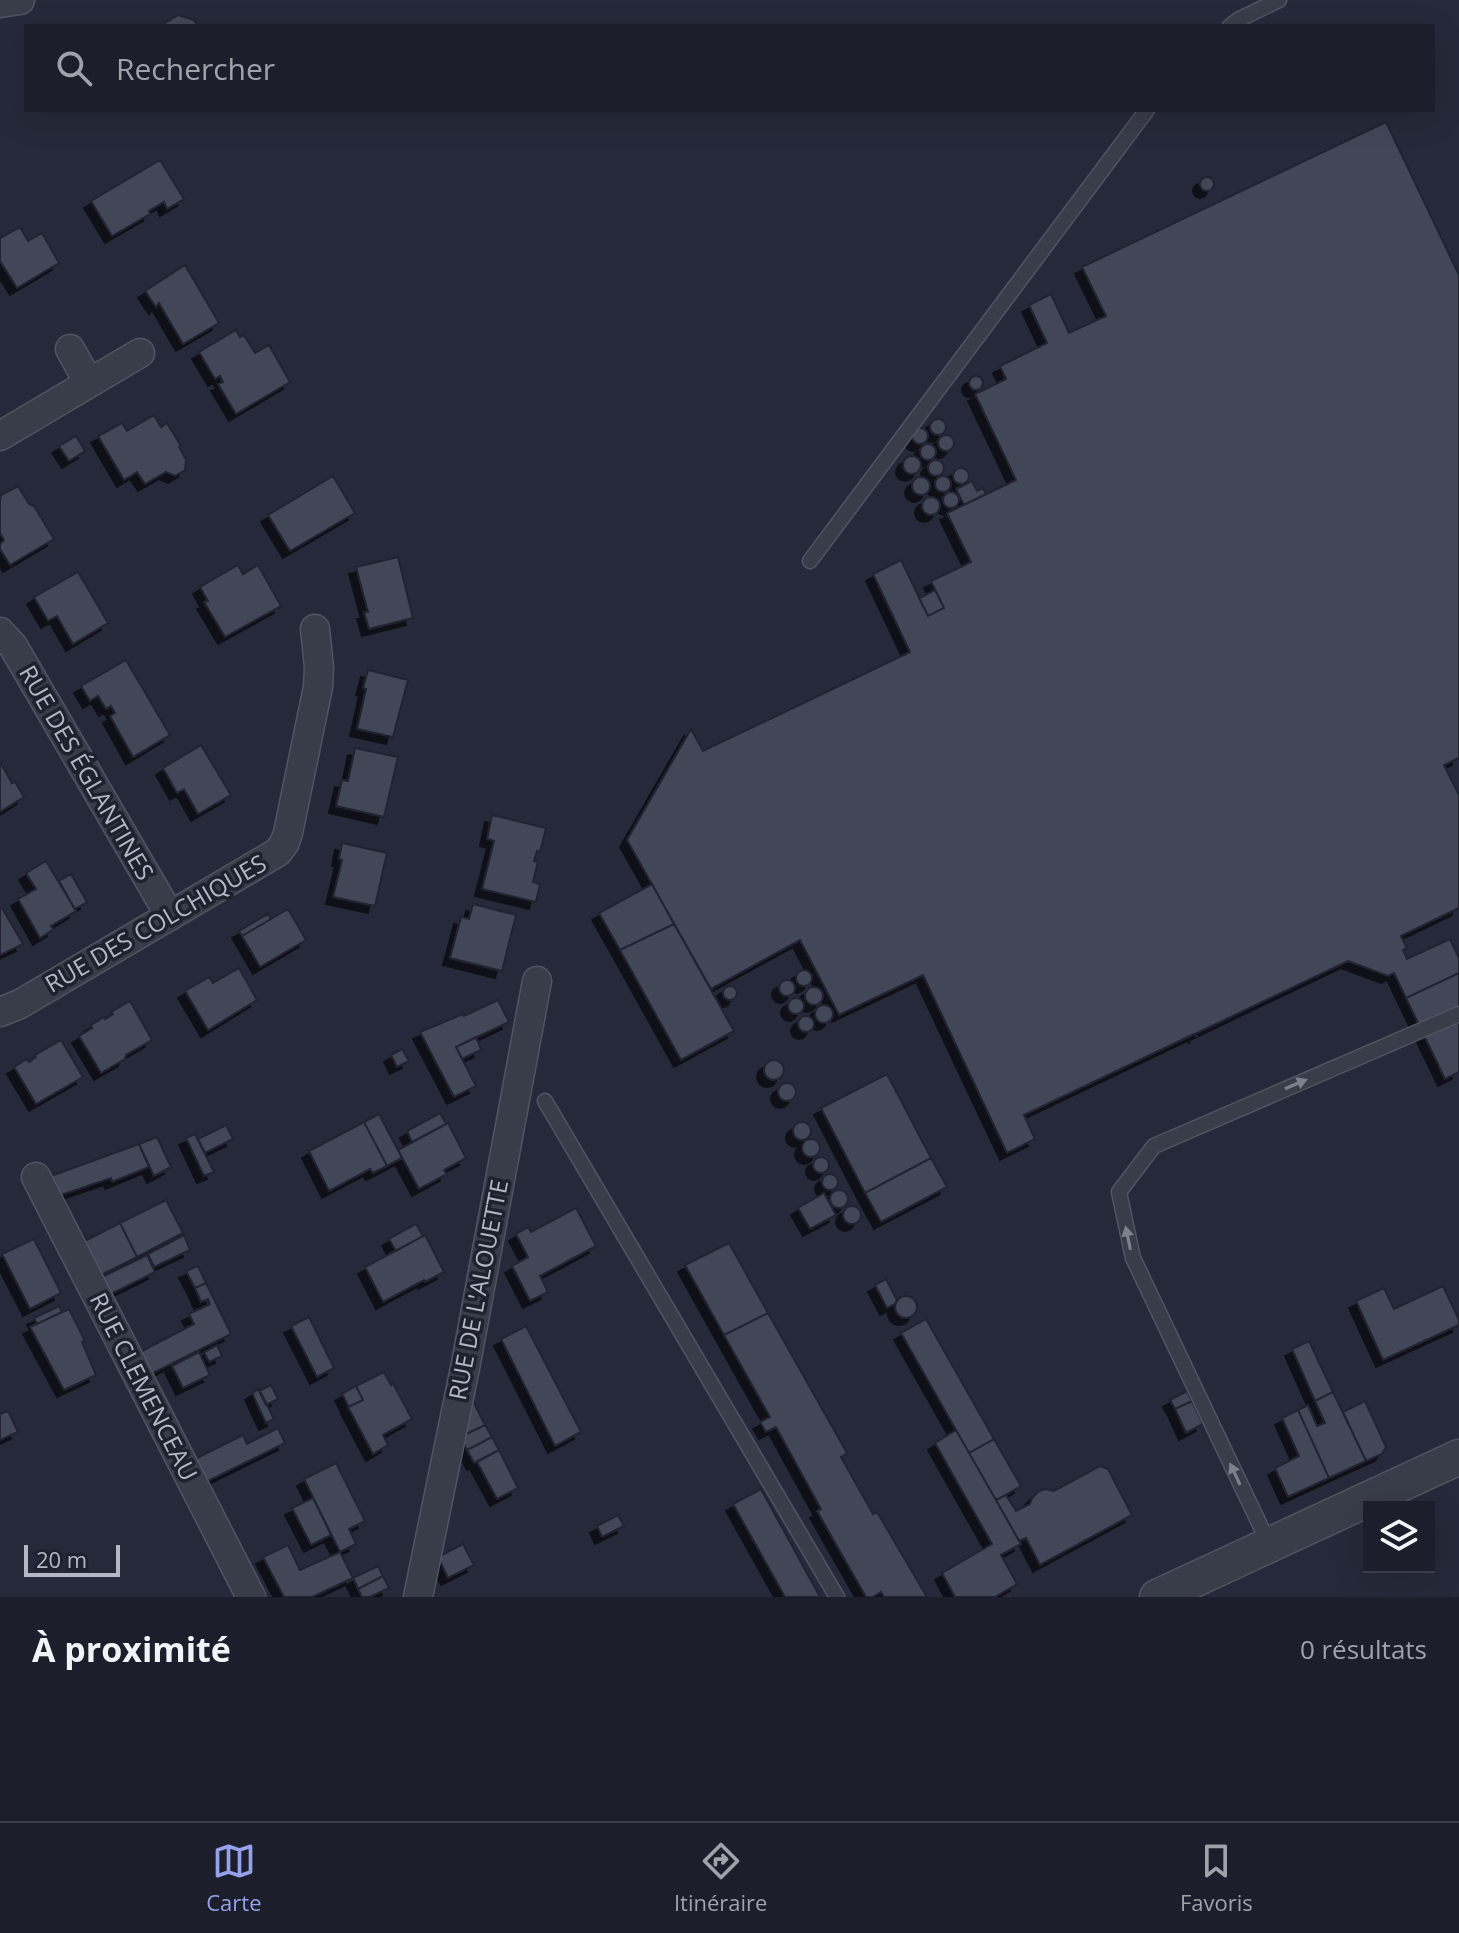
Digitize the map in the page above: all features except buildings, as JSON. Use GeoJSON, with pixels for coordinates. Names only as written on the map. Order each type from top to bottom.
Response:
{"type":"FeatureCollection","features":[{"type":"Feature","properties":{"kind":"street"},"geometry":{"type":"LineString","coordinates":[[0,3],[20,0]]}},
{"type":"Feature","properties":{"kind":"street"},"geometry":{"type":"LineString","coordinates":[[70,349],[89,383]]}},
{"type":"Feature","properties":{"kind":"street"},"geometry":{"type":"LineString","coordinates":[[0,436],[140,353]]}},
{"type":"Feature","properties":{"kind":"street","name":"RUE DES COLCHIQUES"},"geometry":{"type":"LineString","coordinates":[[0,1012],[20,1004],[278,852],[285,842],[318,687],[315,629]]}},
{"type":"Feature","properties":{"kind":"street","name":"RUE DES ÉGLANTINES"},"geometry":{"type":"LineString","coordinates":[[0,632],[13,646],[170,916]]}},
{"type":"Feature","properties":{"kind":"street","name":"RUE DE L'ALOUETTE"},"geometry":{"type":"LineString","coordinates":[[418,1597],[466,1363],[537,981]]}},
{"type":"Feature","properties":{"kind":"street","name":"RUE CLEMENCEAU"},"geometry":{"type":"LineString","coordinates":[[36,1177],[251,1597]]}},
{"type":"Feature","properties":{"kind":"street"},"geometry":{"type":"LineString","coordinates":[[1179,1592],[1269,1545],[1459,1457]]}},
{"type":"Feature","properties":{"kind":"lane"},"geometry":{"type":"LineString","coordinates":[[1233,24],[1279,0]]}},
{"type":"Feature","properties":{"kind":"lane"},"geometry":{"type":"LineString","coordinates":[[810,561],[1146,112]]}},
{"type":"Feature","properties":{"kind":"lane"},"geometry":{"type":"LineString","coordinates":[[1269,1545],[1133,1258],[1119,1192],[1154,1146],[1459,1014]]}},
{"type":"Feature","properties":{"kind":"lane"},"geometry":{"type":"LineString","coordinates":[[545,1101],[837,1597]]}}]}
